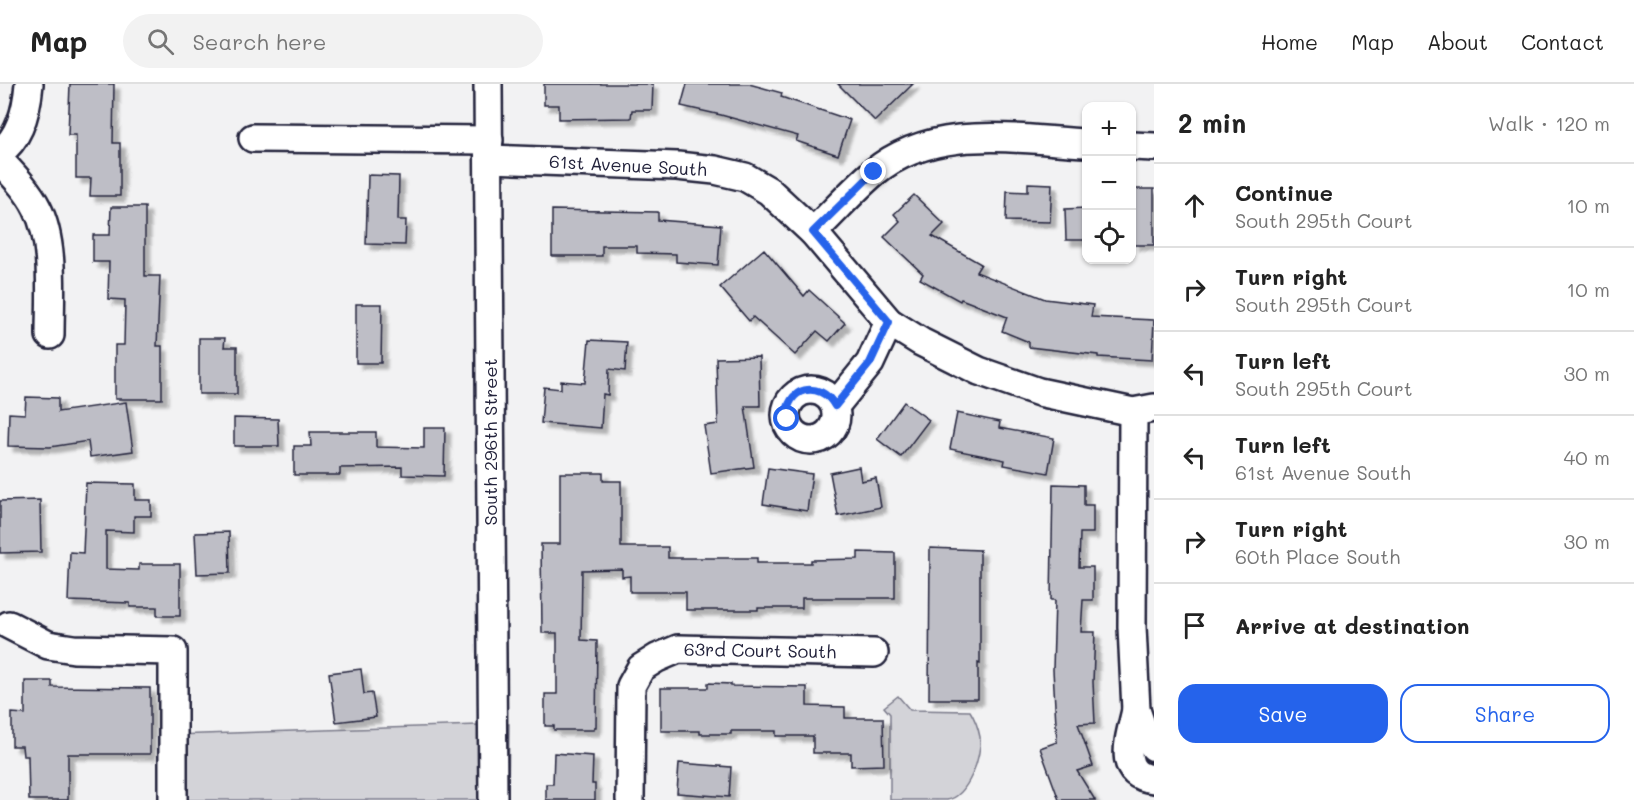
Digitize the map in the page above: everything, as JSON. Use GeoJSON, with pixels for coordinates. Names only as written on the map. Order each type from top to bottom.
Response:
{"type":"FeatureCollection","features":[{"type":"Feature","properties":{"kind":"street"},"geometry":{"type":"LineString","coordinates":[[0,152],[10,146],[19,129],[28,84]]}},
{"type":"Feature","properties":{"kind":"street","name":"South 296th Street"},"geometry":{"type":"LineString","coordinates":[[488,84],[493,800]]}},
{"type":"Feature","properties":{"kind":"street"},"geometry":{"type":"LineString","coordinates":[[813,232],[874,172],[909,150],[943,140],[980,137],[1082,143]]}},
{"type":"Feature","properties":{"kind":"street","name":"61st Avenue South"},"geometry":{"type":"LineString","coordinates":[[253,138],[489,149],[715,170],[745,177],[769,191],[813,232],[889,322],[921,342],[979,371],[1039,392],[1144,410]]}},
{"type":"Feature","properties":{"kind":"street"},"geometry":{"type":"LineString","coordinates":[[1136,146],[1154,147]]}},
{"type":"Feature","properties":{"kind":"street"},"geometry":{"type":"LineString","coordinates":[[0,160],[32,198],[43,222],[49,258],[50,335]]}},
{"type":"Feature","properties":{"kind":"street"},"geometry":{"type":"LineString","coordinates":[[835,406],[870,363],[889,322]]}},
{"type":"Feature","properties":{"kind":"street"},"geometry":{"type":"LineString","coordinates":[[1144,410],[1132,627],[1136,710],[1127,757],[1131,768],[1140,776],[1154,779]]}},
{"type":"Feature","properties":{"kind":"street"},"geometry":{"type":"LineString","coordinates":[[9,625],[48,645],[74,649],[173,651],[173,800]]}},
{"type":"Feature","properties":{"kind":"street","name":"63rd Court South"},"geometry":{"type":"LineString","coordinates":[[630,800],[631,686],[641,668],[657,658],[678,649],[874,653]]}},
{"type":"Feature","properties":{"kind":"street"},"geometry":{"type":"LineString","coordinates":[[1136,710],[1143,730],[1154,747]]}},
{"type":"Feature","properties":{"kind":"shaded area"},"geometry":{"type":"Polygon","coordinates":[[[898,696],[910,710],[970,711],[972,714],[980,737],[979,754],[967,784],[955,797],[947,800],[890,800],[890,714],[884,707],[898,696]]]}},
{"type":"Feature","properties":{"kind":"shaded area"},"geometry":{"type":"Polygon","coordinates":[[[509,724],[508,800],[173,800],[173,735],[509,724]]]}},
{"type":"Feature","properties":{"kind":"building"},"geometry":{"type":"Polygon","coordinates":[[[70,84],[114,84],[113,143],[120,143],[120,196],[90,196],[91,178],[76,178],[76,135],[68,135],[70,84]]]}},
{"type":"Feature","properties":{"kind":"building"},"geometry":{"type":"Polygon","coordinates":[[[544,84],[653,84],[652,110],[632,110],[631,118],[559,119],[559,105],[544,105],[544,84]]]}},
{"type":"Feature","properties":{"kind":"building"},"geometry":{"type":"Polygon","coordinates":[[[687,84],[749,84],[782,93],[781,97],[850,120],[838,155],[796,141],[798,136],[681,106],[687,84]]]}},
{"type":"Feature","properties":{"kind":"building"},"geometry":{"type":"Polygon","coordinates":[[[838,84],[913,84],[875,121],[838,84]]]}},
{"type":"Feature","properties":{"kind":"building"},"geometry":{"type":"Polygon","coordinates":[[[368,175],[399,176],[398,220],[406,220],[405,245],[366,244],[368,175]]]}},
{"type":"Feature","properties":{"kind":"building"},"geometry":{"type":"Polygon","coordinates":[[[1028,183],[1052,184],[1050,222],[1006,221],[1007,191],[1028,192],[1028,183]]]}},
{"type":"Feature","properties":{"kind":"building"},"geometry":{"type":"Polygon","coordinates":[[[1136,189],[1154,189],[1154,245],[1136,245],[1136,189]]]}},
{"type":"Feature","properties":{"kind":"building"},"geometry":{"type":"Polygon","coordinates":[[[914,195],[944,224],[932,236],[981,264],[976,272],[1045,299],[1093,305],[1091,317],[1154,320],[1152,360],[1098,357],[1098,355],[1029,347],[1029,342],[1002,331],[1007,317],[961,299],[960,301],[920,279],[923,274],[884,237],[900,221],[894,214],[914,195]]]}},
{"type":"Feature","properties":{"kind":"building"},"geometry":{"type":"Polygon","coordinates":[[[111,207],[145,207],[145,276],[160,276],[157,346],[162,346],[162,399],[115,399],[115,345],[124,345],[125,300],[108,299],[109,262],[93,262],[93,235],[110,235],[111,207]]]}},
{"type":"Feature","properties":{"kind":"building"},"geometry":{"type":"Polygon","coordinates":[[[1082,208],[1082,240],[1066,240],[1065,209],[1082,208]]]}},
{"type":"Feature","properties":{"kind":"building"},"geometry":{"type":"Polygon","coordinates":[[[552,210],[658,212],[658,220],[721,225],[718,265],[676,262],[676,254],[637,253],[637,246],[602,246],[602,256],[552,256],[552,210]]]}},
{"type":"Feature","properties":{"kind":"building"},"geometry":{"type":"Polygon","coordinates":[[[764,249],[804,296],[809,290],[845,323],[829,341],[817,331],[795,355],[753,317],[749,321],[720,287],[764,249]]]}},
{"type":"Feature","properties":{"kind":"building"},"geometry":{"type":"Polygon","coordinates":[[[356,304],[382,304],[381,363],[356,363],[356,304]]]}},
{"type":"Feature","properties":{"kind":"building"},"geometry":{"type":"Polygon","coordinates":[[[199,338],[225,338],[224,347],[237,347],[237,394],[199,394],[199,338]]]}},
{"type":"Feature","properties":{"kind":"building"},"geometry":{"type":"Polygon","coordinates":[[[589,340],[627,342],[625,371],[609,369],[608,395],[603,394],[601,428],[541,423],[544,387],[561,389],[561,381],[585,383],[589,340]]]}},
{"type":"Feature","properties":{"kind":"building"},"geometry":{"type":"Polygon","coordinates":[[[759,357],[760,406],[745,406],[754,467],[711,473],[704,426],[718,424],[716,358],[759,357]]]}},
{"type":"Feature","properties":{"kind":"building"},"geometry":{"type":"Polygon","coordinates":[[[26,397],[58,398],[58,412],[126,402],[133,451],[90,457],[88,441],[50,447],[8,446],[9,413],[25,414],[26,397]]]}},
{"type":"Feature","properties":{"kind":"building"},"geometry":{"type":"Polygon","coordinates":[[[904,402],[929,420],[901,457],[877,439],[904,402]]]}},
{"type":"Feature","properties":{"kind":"building"},"geometry":{"type":"Polygon","coordinates":[[[957,413],[1000,422],[999,428],[1054,438],[1048,473],[1004,465],[1005,460],[950,449],[957,413]]]}},
{"type":"Feature","properties":{"kind":"building"},"geometry":{"type":"Polygon","coordinates":[[[234,418],[278,419],[279,446],[234,446],[234,418]]]}},
{"type":"Feature","properties":{"kind":"building"},"geometry":{"type":"Polygon","coordinates":[[[424,428],[445,428],[444,476],[402,475],[402,467],[340,468],[340,475],[294,475],[294,446],[311,446],[310,432],[376,432],[376,447],[424,448],[424,428]]]}},
{"type":"Feature","properties":{"kind":"building"},"geometry":{"type":"Polygon","coordinates":[[[859,467],[861,481],[876,478],[881,507],[838,516],[830,473],[859,467]]]}},
{"type":"Feature","properties":{"kind":"building"},"geometry":{"type":"Polygon","coordinates":[[[768,468],[812,474],[807,511],[763,504],[768,468]]]}},
{"type":"Feature","properties":{"kind":"building"},"geometry":{"type":"Polygon","coordinates":[[[560,473],[603,473],[603,481],[621,481],[621,547],[668,547],[668,558],[757,558],[757,563],[811,563],[811,560],[858,559],[858,552],[895,553],[895,598],[802,598],[802,608],[686,610],[686,592],[630,592],[630,576],[622,577],[622,569],[582,570],[581,640],[597,641],[596,727],[594,730],[554,730],[554,726],[545,726],[545,694],[557,694],[557,633],[542,633],[541,544],[560,544],[560,473]]]}},
{"type":"Feature","properties":{"kind":"building"},"geometry":{"type":"Polygon","coordinates":[[[86,483],[135,484],[135,500],[151,500],[151,516],[134,516],[134,532],[106,531],[106,569],[139,570],[139,564],[180,564],[180,616],[157,616],[157,607],[130,607],[130,603],[68,601],[70,552],[83,553],[86,483]]]}},
{"type":"Feature","properties":{"kind":"building"},"geometry":{"type":"Polygon","coordinates":[[[1053,484],[1084,485],[1084,505],[1093,505],[1093,533],[1080,533],[1079,567],[1093,567],[1093,600],[1083,600],[1081,632],[1095,632],[1093,682],[1095,723],[1078,724],[1093,766],[1077,771],[1095,800],[1059,800],[1040,748],[1057,742],[1053,670],[1055,600],[1051,600],[1053,484]]]}},
{"type":"Feature","properties":{"kind":"building"},"geometry":{"type":"Polygon","coordinates":[[[40,500],[41,552],[0,553],[0,501],[40,500]]]}},
{"type":"Feature","properties":{"kind":"building"},"geometry":{"type":"Polygon","coordinates":[[[229,532],[230,573],[197,574],[195,533],[229,532]]]}},
{"type":"Feature","properties":{"kind":"building"},"geometry":{"type":"Polygon","coordinates":[[[930,548],[980,550],[978,699],[929,699],[930,548]]]}},
{"type":"Feature","properties":{"kind":"building"},"geometry":{"type":"Polygon","coordinates":[[[361,669],[364,694],[372,693],[376,717],[336,722],[329,673],[361,669]]]}},
{"type":"Feature","properties":{"kind":"building"},"geometry":{"type":"Polygon","coordinates":[[[25,681],[52,681],[52,687],[150,688],[150,754],[68,754],[68,800],[29,800],[28,756],[23,756],[22,746],[12,746],[12,713],[25,714],[25,681]]]}},
{"type":"Feature","properties":{"kind":"building"},"geometry":{"type":"Polygon","coordinates":[[[708,683],[731,684],[731,686],[807,687],[807,706],[845,707],[845,718],[883,718],[884,765],[851,766],[851,753],[813,753],[813,736],[776,736],[776,731],[700,734],[700,731],[661,731],[661,688],[708,688],[708,683]]]}},
{"type":"Feature","properties":{"kind":"building"},"geometry":{"type":"Polygon","coordinates":[[[554,753],[593,756],[592,784],[595,784],[595,800],[546,800],[546,784],[553,784],[554,753]]]}},
{"type":"Feature","properties":{"kind":"building"},"geometry":{"type":"Polygon","coordinates":[[[679,763],[731,767],[729,797],[677,793],[679,763]]]}},
{"type":"Feature","properties":{"kind":"route"},"geometry":{"type":"LineString","coordinates":[[787,419],[786,411],[794,396],[809,389],[825,393],[835,406],[870,363],[889,322],[813,232],[874,172]]}}]}
